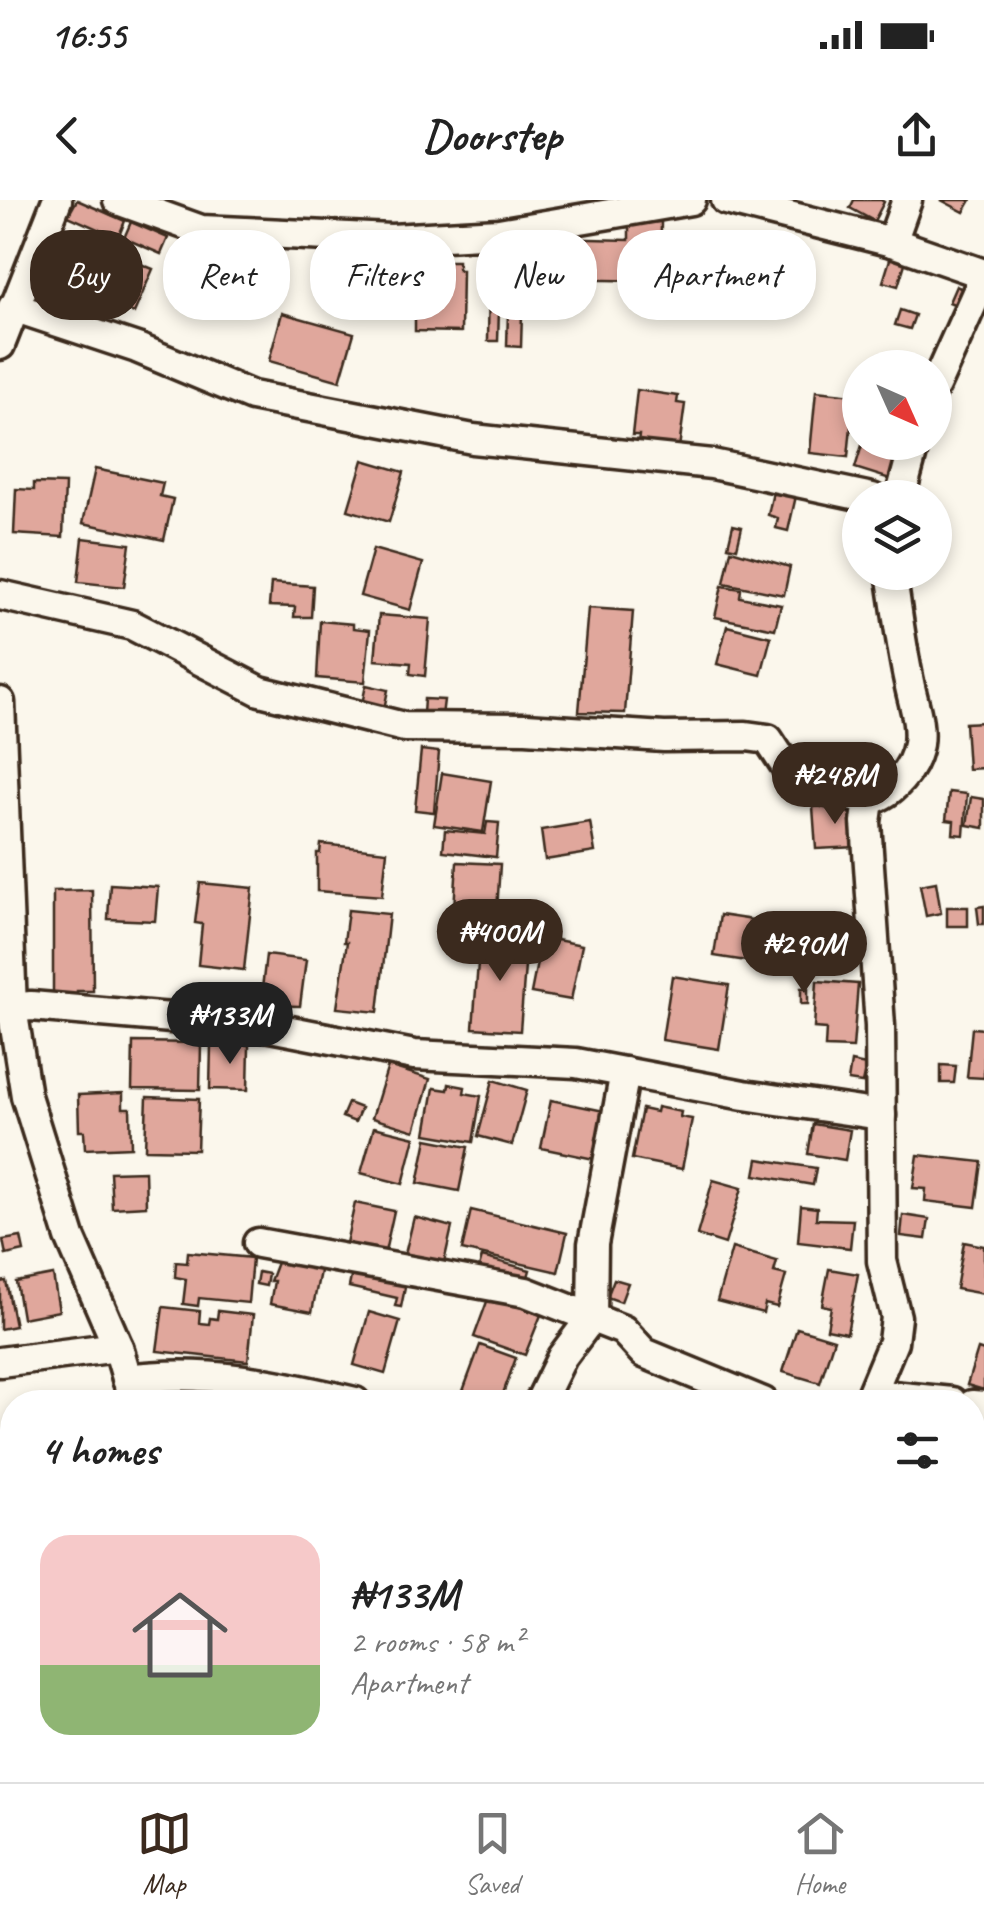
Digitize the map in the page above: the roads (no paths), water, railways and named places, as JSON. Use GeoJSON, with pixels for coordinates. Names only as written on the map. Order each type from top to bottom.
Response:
{"type":"FeatureCollection","features":[{"type":"Feature","properties":{"kind":"street"},"geometry":{"type":"LineString","coordinates":[[0,345],[57,200]]}},
{"type":"Feature","properties":{"kind":"street"},"geometry":{"type":"LineString","coordinates":[[118,200],[201,230],[391,238],[499,233],[691,200]]}},
{"type":"Feature","properties":{"kind":"street"},"geometry":{"type":"LineString","coordinates":[[726,200],[892,242],[984,275],[951,350]]}},
{"type":"Feature","properties":{"kind":"street"},"geometry":{"type":"LineString","coordinates":[[892,242],[907,200]]}},
{"type":"Feature","properties":{"kind":"street"},"geometry":{"type":"LineString","coordinates":[[13,308],[137,348],[252,396],[474,439],[712,464],[842,492]]}},
{"type":"Feature","properties":{"kind":"street"},"geometry":{"type":"LineString","coordinates":[[0,595],[132,625],[260,691],[404,726],[768,739],[796,780],[828,792],[869,800],[883,797],[894,788],[918,747],[918,716],[894,590]]}},
{"type":"Feature","properties":{"kind":"street"},"geometry":{"type":"LineString","coordinates":[[0,702],[12,1008],[26,1096],[70,1238],[118,1347],[131,1390]]}},
{"type":"Feature","properties":{"kind":"street"},"geometry":{"type":"LineString","coordinates":[[869,800],[866,822],[880,1026],[882,1261],[896,1317],[893,1342],[873,1390]]}},
{"type":"Feature","properties":{"kind":"street"},"geometry":{"type":"LineString","coordinates":[[12,1008],[30,1006],[265,1026],[414,1054],[576,1064],[744,1095],[881,1114]]}},
{"type":"Feature","properties":{"kind":"street"},"geometry":{"type":"LineString","coordinates":[[546,1390],[562,1357],[592,1318],[593,1244],[624,1072]]}},
{"type":"Feature","properties":{"kind":"street"},"geometry":{"type":"LineString","coordinates":[[258,1243],[526,1292],[623,1330],[644,1353],[713,1390]]}},
{"type":"Feature","properties":{"kind":"street"},"geometry":{"type":"LineString","coordinates":[[0,1362],[118,1347]]}},
{"type":"Feature","properties":{"kind":"street"},"geometry":{"type":"LineString","coordinates":[[133,1390],[171,1373],[250,1378],[302,1390]]}}]}
